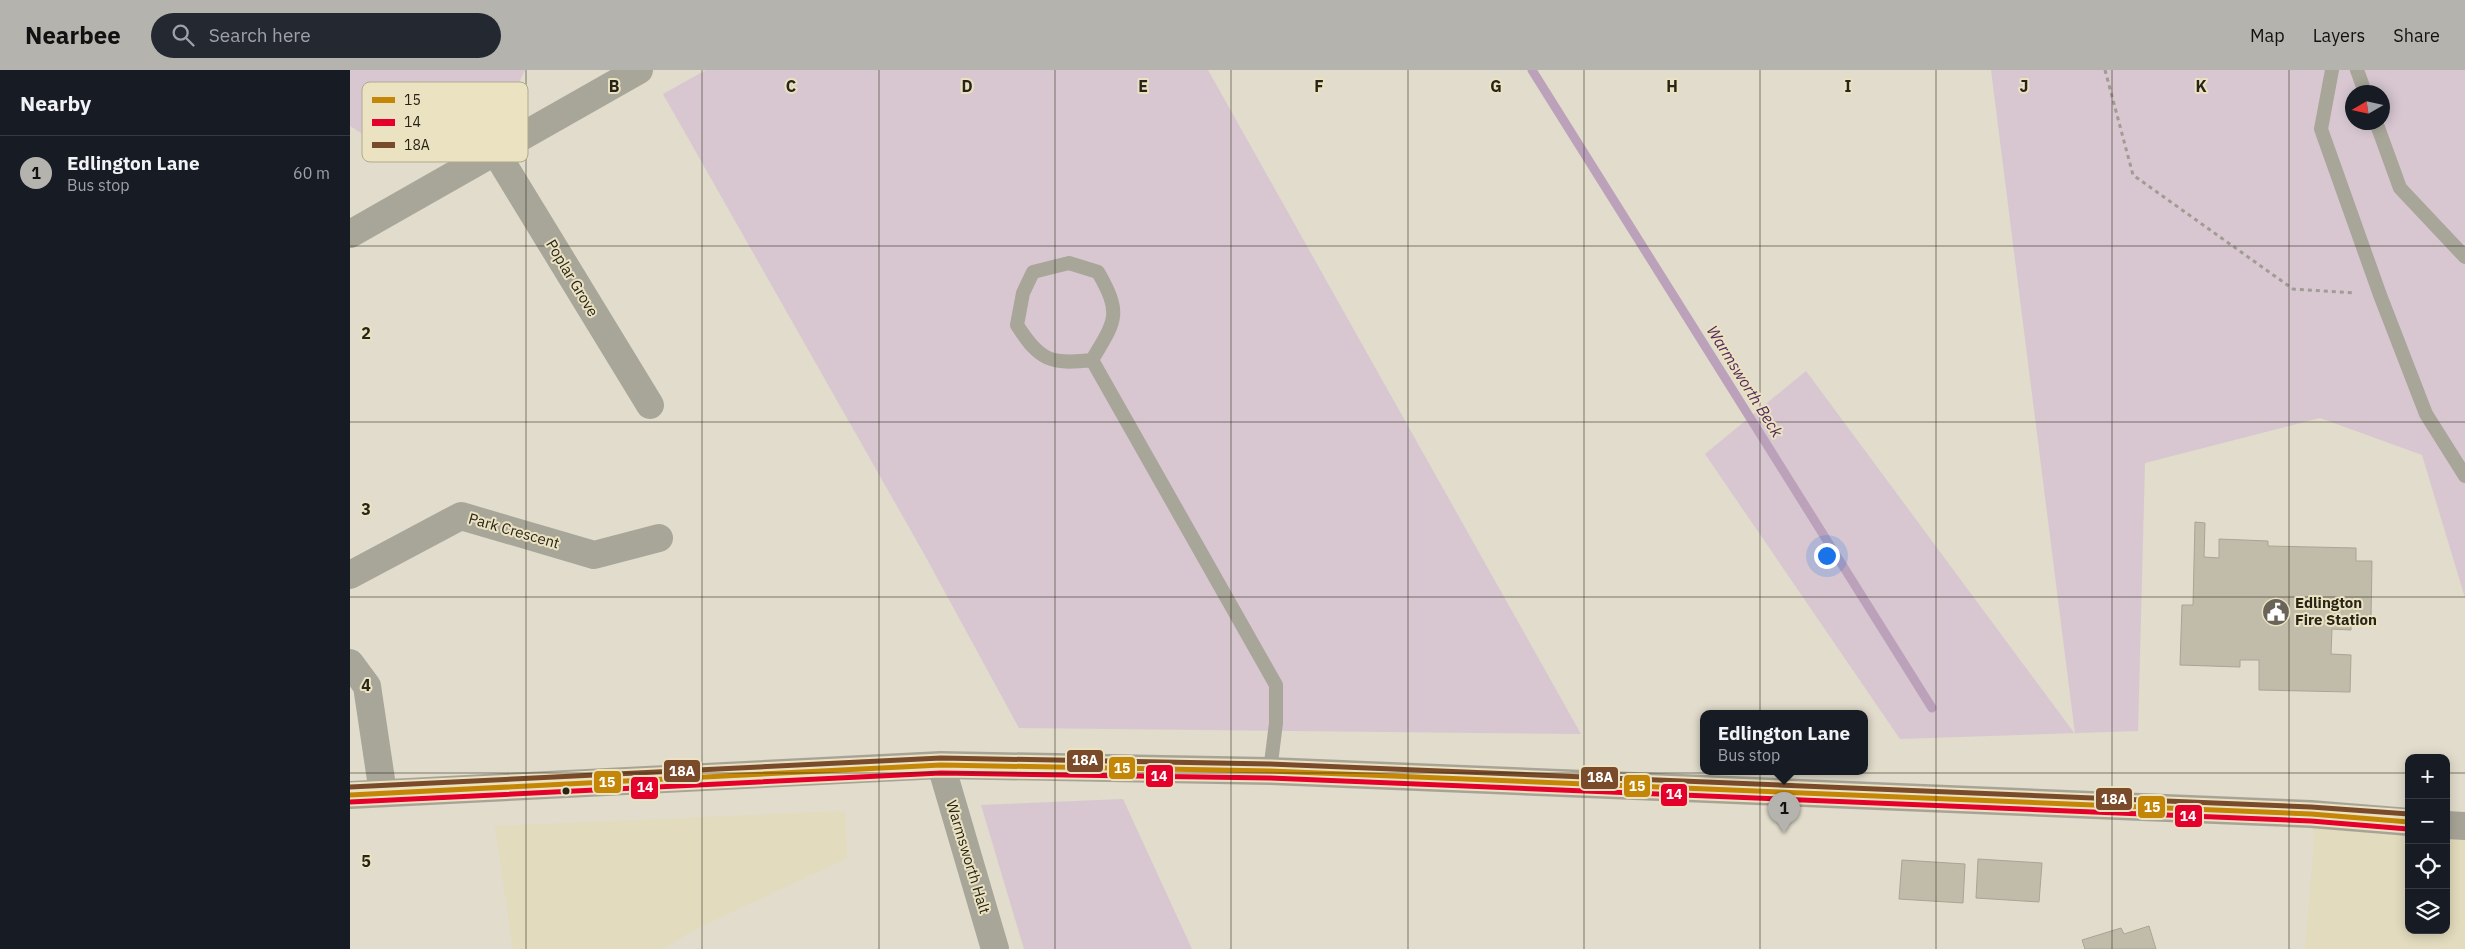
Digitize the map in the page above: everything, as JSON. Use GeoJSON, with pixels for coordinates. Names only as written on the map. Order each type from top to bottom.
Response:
{"type":"FeatureCollection","features":[{"type":"Feature","properties":{"kind":"main road"},"geometry":{"type":"LineString","coordinates":[[350,794],[941,766],[1270,771],[2312,814],[2405,822]]}},
{"type":"Feature","properties":{"kind":"main road"},"geometry":{"type":"LineString","coordinates":[[2450,825],[2465,826]]}},
{"type":"Feature","properties":{"kind":"street"},"geometry":{"type":"LineString","coordinates":[[528,132],[639,70]]}},
{"type":"Feature","properties":{"kind":"street"},"geometry":{"type":"LineString","coordinates":[[350,234],[476,162]]}},
{"type":"Feature","properties":{"kind":"street","name":"Poplar Grove"},"geometry":{"type":"LineString","coordinates":[[502,162],[650,405]]}},
{"type":"Feature","properties":{"kind":"street","name":"Park Crescent"},"geometry":{"type":"LineString","coordinates":[[350,575],[461,516],[594,555],[659,538]]}},
{"type":"Feature","properties":{"kind":"street"},"geometry":{"type":"LineString","coordinates":[[350,663],[367,686],[382,793]]}},
{"type":"Feature","properties":{"kind":"street","name":"Warmsworth Halt"},"geometry":{"type":"LineString","coordinates":[[941,766],[995,949]]}},
{"type":"Feature","properties":{"kind":"lane"},"geometry":{"type":"LineString","coordinates":[[2332,70],[2321,129],[2380,295],[2426,414],[2465,476]]}},
{"type":"Feature","properties":{"kind":"lane"},"geometry":{"type":"LineString","coordinates":[[2356,70],[2362,85]]}},
{"type":"Feature","properties":{"kind":"lane"},"geometry":{"type":"LineString","coordinates":[[2379,130],[2400,188],[2465,256]]}},
{"type":"Feature","properties":{"kind":"lane"},"geometry":{"type":"LineString","coordinates":[[1069,263],[1098,272],[1112,296],[1113,325],[1092,360],[1073,362],[1046,359],[1030,346],[1017,325],[1023,293],[1033,272],[1069,263]]}},
{"type":"Feature","properties":{"kind":"lane"},"geometry":{"type":"LineString","coordinates":[[1092,360],[1276,685],[1276,723],[1270,771]]}},
{"type":"Feature","properties":{"kind":"path"},"geometry":{"type":"LineString","coordinates":[[2105,70],[2133,175],[2293,289],[2380,295]]}},
{"type":"Feature","properties":{"kind":"shaded area"},"geometry":{"type":"Polygon","coordinates":[[[350,70],[525,70],[519,82],[362,82],[362,134],[350,126],[350,70]]]}},
{"type":"Feature","properties":{"kind":"shaded area"},"geometry":{"type":"Polygon","coordinates":[[[706,70],[1208,70],[1581,734],[1019,728],[923,552],[663,94],[706,70]]]}},
{"type":"Feature","properties":{"kind":"shaded area"},"geometry":{"type":"Polygon","coordinates":[[[1991,70],[2465,70],[2465,598],[2422,455],[2320,418],[2145,463],[2138,731],[2075,733],[1991,70]]]}},
{"type":"Feature","properties":{"kind":"shaded area"},"geometry":{"type":"Polygon","coordinates":[[[1806,371],[2074,733],[1900,739],[1705,454],[1806,371]]]}},
{"type":"Feature","properties":{"kind":"shaded area"},"geometry":{"type":"Polygon","coordinates":[[[1123,799],[1192,949],[1024,949],[981,805],[1123,799]]]}},
{"type":"Feature","properties":{"kind":"shaded area"},"geometry":{"type":"Polygon","coordinates":[[[845,811],[847,858],[700,927],[662,949],[513,949],[495,826],[845,811]]]}},
{"type":"Feature","properties":{"kind":"shaded area"},"geometry":{"type":"Polygon","coordinates":[[[2311,814],[2405,822],[2405,934],[2450,934],[2450,825],[2465,826],[2465,949],[2305,949],[2314,844],[2311,814]]]}},
{"type":"Feature","properties":{"kind":"building","name":"Edlington Fire Station"},"geometry":{"type":"Polygon","coordinates":[[[2195,522],[2205,523],[2204,557],[2219,558],[2219,539],[2268,541],[2268,546],[2356,548],[2356,561],[2372,561],[2371,618],[2351,618],[2351,630],[2332,629],[2331,654],[2351,655],[2350,692],[2259,690],[2259,660],[2240,660],[2240,667],[2180,665],[2182,605],[2193,605],[2195,522]]]}},
{"type":"Feature","properties":{"kind":"building"},"geometry":{"type":"Polygon","coordinates":[[[1978,859],[2042,863],[2039,902],[1976,898],[1978,859]]]}},
{"type":"Feature","properties":{"kind":"building"},"geometry":{"type":"Polygon","coordinates":[[[1902,860],[1965,864],[1963,903],[1899,899],[1902,860]]]}},
{"type":"Feature","properties":{"kind":"building"},"geometry":{"type":"Polygon","coordinates":[[[2149,926],[2156,949],[2085,949],[2082,940],[2121,928],[2124,934],[2149,926]]]}},
{"type":"Feature","properties":{"kind":"waterway","name":"Warmsworth Beck"},"geometry":{"type":"LineString","coordinates":[[1532,70],[1932,708]]}},
{"type":"Feature","properties":{"kind":"transit line","name":"18A"},"geometry":{"type":"LineString","coordinates":[[350,787],[941,758],[1270,764],[2311,807],[2405,814]]}},
{"type":"Feature","properties":{"kind":"transit line","name":"15"},"geometry":{"type":"LineString","coordinates":[[350,795],[941,765],[1270,771],[2311,814],[2405,822]]}},
{"type":"Feature","properties":{"kind":"transit line","name":"14"},"geometry":{"type":"LineString","coordinates":[[350,802],[941,773],[1270,778],[2311,821],[2405,829]]}},
{"type":"Feature","properties":{"kind":"place","name":"Edlington Fire Station"},"geometry":{"type":"Point","coordinates":[2276,612]}},
{"type":"Feature","properties":{"kind":"place","name":"Edlington Lane"},"geometry":{"type":"Point","coordinates":[1784,833]}}]}
